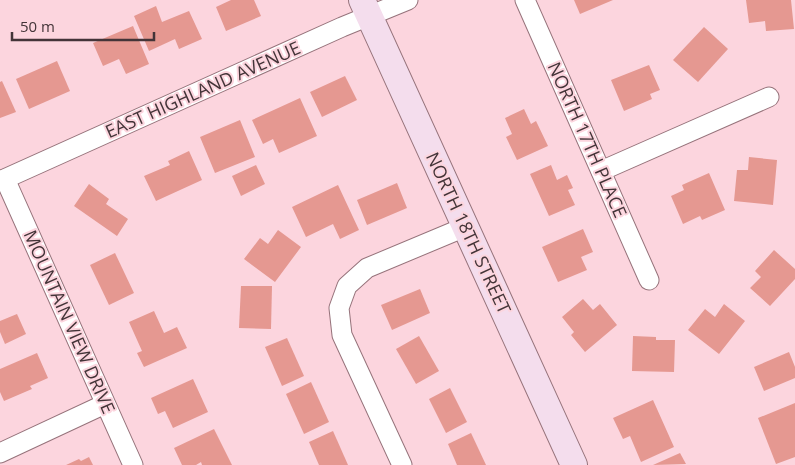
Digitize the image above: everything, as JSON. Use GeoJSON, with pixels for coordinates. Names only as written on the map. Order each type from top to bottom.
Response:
{"type":"FeatureCollection","features":[{"type":"Feature","properties":{"kind":"street","name":"EAST HIGHLAND AVENUE"},"geometry":{"type":"LineString","coordinates":[[2,180],[342,27],[366,8],[408,0]]}},
{"type":"Feature","properties":{"kind":"street","name":"NORTH 17TH PLACE"},"geometry":{"type":"LineString","coordinates":[[525,0],[649,280]]}},
{"type":"Feature","properties":{"kind":"street","name":"NORTH 18TH STREET"},"geometry":{"type":"LineString","coordinates":[[366,8],[574,465]]}},
{"type":"Feature","properties":{"kind":"street"},"geometry":{"type":"LineString","coordinates":[[601,171],[769,97]]}},
{"type":"Feature","properties":{"kind":"street","name":"MOUNTAIN VIEW DRIVE"},"geometry":{"type":"LineString","coordinates":[[2,180],[133,465]]}},
{"type":"Feature","properties":{"kind":"street"},"geometry":{"type":"LineString","coordinates":[[402,465],[342,335],[339,308],[347,286],[367,268],[465,226]]}},
{"type":"Feature","properties":{"kind":"street"},"geometry":{"type":"LineString","coordinates":[[0,453],[106,404]]}},
{"type":"Feature","properties":{"kind":"building"},"geometry":{"type":"Polygon","coordinates":[[[231,0],[254,0],[261,16],[226,31],[216,7],[231,0]]]}},
{"type":"Feature","properties":{"kind":"building"},"geometry":{"type":"Polygon","coordinates":[[[574,0],[613,0],[580,14],[574,0]]]}},
{"type":"Feature","properties":{"kind":"building"},"geometry":{"type":"Polygon","coordinates":[[[746,0],[791,0],[794,29],[766,31],[765,21],[749,23],[746,0]]]}},
{"type":"Feature","properties":{"kind":"building"},"geometry":{"type":"Polygon","coordinates":[[[156,6],[162,22],[189,11],[202,39],[179,49],[175,39],[149,51],[134,16],[156,6]]]}},
{"type":"Feature","properties":{"kind":"building"},"geometry":{"type":"Polygon","coordinates":[[[133,26],[149,64],[126,74],[119,59],[103,66],[93,43],[133,26]]]}},
{"type":"Feature","properties":{"kind":"building"},"geometry":{"type":"Polygon","coordinates":[[[704,27],[728,49],[698,82],[673,60],[704,27]]]}},
{"type":"Feature","properties":{"kind":"building"},"geometry":{"type":"Polygon","coordinates":[[[57,61],[70,91],[29,109],[16,79],[57,61]]]}},
{"type":"Feature","properties":{"kind":"building"},"geometry":{"type":"Polygon","coordinates":[[[649,65],[660,90],[650,94],[652,99],[624,111],[611,80],[649,65]]]}},
{"type":"Feature","properties":{"kind":"building"},"geometry":{"type":"Polygon","coordinates":[[[345,76],[357,100],[322,117],[310,92],[345,76]]]}},
{"type":"Feature","properties":{"kind":"building"},"geometry":{"type":"Polygon","coordinates":[[[2,81],[16,112],[0,118],[0,82],[2,81]]]}},
{"type":"Feature","properties":{"kind":"building"},"geometry":{"type":"Polygon","coordinates":[[[300,98],[317,136],[279,153],[273,139],[263,144],[252,120],[300,98]]]}},
{"type":"Feature","properties":{"kind":"building"},"geometry":{"type":"Polygon","coordinates":[[[524,109],[531,124],[536,121],[548,146],[517,160],[506,137],[512,134],[505,118],[524,109]]]}},
{"type":"Feature","properties":{"kind":"building"},"geometry":{"type":"Polygon","coordinates":[[[240,120],[255,157],[215,173],[200,137],[240,120]]]}},
{"type":"Feature","properties":{"kind":"building"},"geometry":{"type":"Polygon","coordinates":[[[189,151],[202,180],[156,201],[144,176],[170,165],[168,161],[189,151]]]}},
{"type":"Feature","properties":{"kind":"building"},"geometry":{"type":"Polygon","coordinates":[[[749,157],[777,160],[773,205],[734,201],[737,170],[748,170],[749,157]]]}},
{"type":"Feature","properties":{"kind":"building"},"geometry":{"type":"Polygon","coordinates":[[[256,165],[265,184],[241,196],[232,176],[256,165]]]}},
{"type":"Feature","properties":{"kind":"building"},"geometry":{"type":"Polygon","coordinates":[[[551,165],[557,180],[567,175],[573,188],[568,190],[575,205],[549,216],[530,174],[551,165]]]}},
{"type":"Feature","properties":{"kind":"building"},"geometry":{"type":"Polygon","coordinates":[[[709,173],[725,210],[702,220],[700,216],[683,224],[671,196],[684,190],[682,185],[709,173]]]}},
{"type":"Feature","properties":{"kind":"building"},"geometry":{"type":"Polygon","coordinates":[[[397,183],[407,208],[367,225],[357,200],[397,183]]]}},
{"type":"Feature","properties":{"kind":"building"},"geometry":{"type":"Polygon","coordinates":[[[89,184],[109,199],[106,204],[128,219],[117,236],[74,206],[89,184]]]}},
{"type":"Feature","properties":{"kind":"building"},"geometry":{"type":"Polygon","coordinates":[[[338,185],[359,230],[340,239],[333,224],[306,237],[292,207],[338,185]]]}},
{"type":"Feature","properties":{"kind":"building"},"geometry":{"type":"Polygon","coordinates":[[[583,229],[593,252],[581,257],[587,270],[558,282],[542,247],[583,229]]]}},
{"type":"Feature","properties":{"kind":"building"},"geometry":{"type":"Polygon","coordinates":[[[278,230],[301,247],[275,282],[244,259],[260,238],[268,244],[278,230]]]}},
{"type":"Feature","properties":{"kind":"building"},"geometry":{"type":"Polygon","coordinates":[[[774,250],[795,269],[795,279],[770,306],[750,288],[761,277],[755,271],[774,250]]]}},
{"type":"Feature","properties":{"kind":"building"},"geometry":{"type":"Polygon","coordinates":[[[115,253],[134,293],[109,305],[90,265],[115,253]]]}},
{"type":"Feature","properties":{"kind":"building"},"geometry":{"type":"Polygon","coordinates":[[[241,286],[272,286],[271,329],[239,328],[241,286]]]}},
{"type":"Feature","properties":{"kind":"building"},"geometry":{"type":"Polygon","coordinates":[[[420,289],[430,313],[392,330],[381,305],[420,289]]]}},
{"type":"Feature","properties":{"kind":"building"},"geometry":{"type":"Polygon","coordinates":[[[583,299],[593,310],[600,304],[617,325],[585,352],[571,335],[574,332],[562,317],[583,299]]]}},
{"type":"Feature","properties":{"kind":"building"},"geometry":{"type":"Polygon","coordinates":[[[724,304],[745,321],[719,354],[688,330],[705,309],[715,317],[724,304]]]}},
{"type":"Feature","properties":{"kind":"building"},"geometry":{"type":"Polygon","coordinates":[[[154,311],[164,333],[177,327],[187,348],[144,367],[137,353],[142,351],[129,322],[154,311]]]}},
{"type":"Feature","properties":{"kind":"building"},"geometry":{"type":"Polygon","coordinates":[[[17,314],[26,334],[5,344],[0,332],[0,321],[17,314]]]}},
{"type":"Feature","properties":{"kind":"building"},"geometry":{"type":"Polygon","coordinates":[[[419,336],[439,371],[416,384],[396,349],[419,336]]]}},
{"type":"Feature","properties":{"kind":"building"},"geometry":{"type":"Polygon","coordinates":[[[633,336],[656,337],[656,340],[675,340],[674,372],[632,371],[633,336]]]}},
{"type":"Feature","properties":{"kind":"building"},"geometry":{"type":"Polygon","coordinates":[[[287,338],[304,376],[282,386],[265,347],[287,338]]]}},
{"type":"Feature","properties":{"kind":"building"},"geometry":{"type":"Polygon","coordinates":[[[789,352],[795,367],[795,378],[764,391],[754,367],[789,352]]]}},
{"type":"Feature","properties":{"kind":"building"},"geometry":{"type":"Polygon","coordinates":[[[37,353],[48,378],[30,386],[32,389],[4,401],[0,392],[0,369],[37,353]]]}},
{"type":"Feature","properties":{"kind":"building"},"geometry":{"type":"Polygon","coordinates":[[[193,379],[208,412],[173,428],[165,411],[158,414],[151,398],[193,379]]]}},
{"type":"Feature","properties":{"kind":"building"},"geometry":{"type":"Polygon","coordinates":[[[311,382],[329,422],[304,434],[286,394],[311,382]]]}},
{"type":"Feature","properties":{"kind":"building"},"geometry":{"type":"Polygon","coordinates":[[[450,388],[467,422],[446,433],[429,399],[450,388]]]}},
{"type":"Feature","properties":{"kind":"building"},"geometry":{"type":"Polygon","coordinates":[[[653,400],[674,447],[641,462],[630,436],[623,439],[613,418],[653,400]]]}},
{"type":"Feature","properties":{"kind":"building"},"geometry":{"type":"Polygon","coordinates":[[[795,403],[795,457],[776,464],[758,418],[795,403]]]}},
{"type":"Feature","properties":{"kind":"building"},"geometry":{"type":"Polygon","coordinates":[[[214,429],[232,465],[202,465],[201,462],[196,465],[182,465],[174,448],[214,429]]]}},
{"type":"Feature","properties":{"kind":"building"},"geometry":{"type":"Polygon","coordinates":[[[333,431],[348,465],[319,465],[309,442],[333,431]]]}},
{"type":"Feature","properties":{"kind":"building"},"geometry":{"type":"Polygon","coordinates":[[[471,433],[486,465],[457,465],[448,444],[471,433]]]}},
{"type":"Feature","properties":{"kind":"building"},"geometry":{"type":"Polygon","coordinates":[[[680,453],[686,464],[653,465],[680,453]]]}},
{"type":"Feature","properties":{"kind":"building"},"geometry":{"type":"Polygon","coordinates":[[[89,457],[93,465],[66,465],[79,459],[81,461],[89,457]]]}}]}
